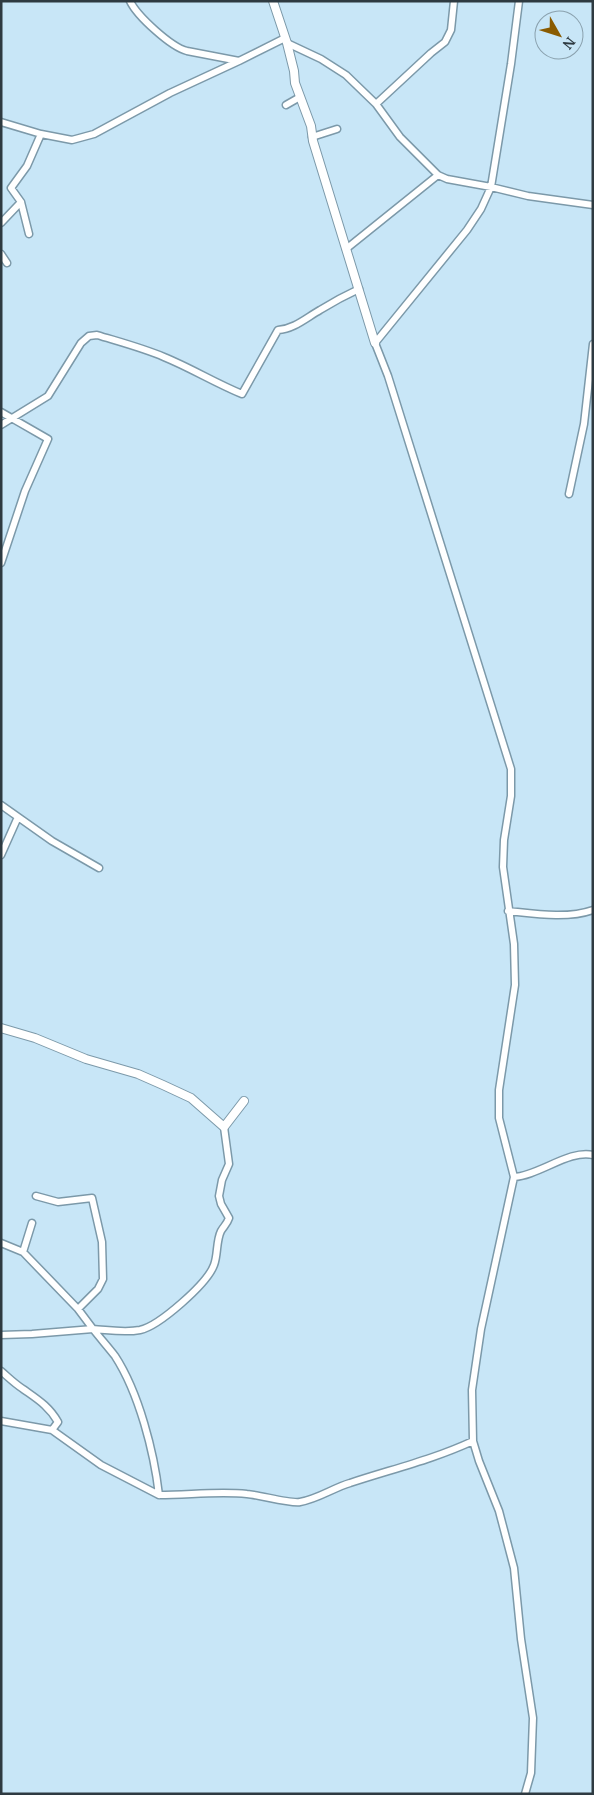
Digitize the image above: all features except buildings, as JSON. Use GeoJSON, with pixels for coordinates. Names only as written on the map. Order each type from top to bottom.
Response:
{"type":"FeatureCollection","features":[{"type":"Feature","properties":{"kind":"street"},"geometry":{"type":"LineString","coordinates":[[130,1],[140,18],[179,49],[239,60]]}},
{"type":"Feature","properties":{"kind":"street"},"geometry":{"type":"LineString","coordinates":[[273,1],[286,40],[295,83],[311,126],[312,137],[375,343],[388,376],[511,769],[511,796],[504,840],[503,867],[514,944],[516,985],[499,1090],[499,1118],[514,1177],[481,1329],[472,1390],[473,1441],[478,1460],[499,1511],[514,1568],[521,1639],[533,1718],[530,1773],[525,1794]]}},
{"type":"Feature","properties":{"kind":"street"},"geometry":{"type":"LineString","coordinates":[[376,104],[445,42],[451,30],[454,1]]}},
{"type":"Feature","properties":{"kind":"street"},"geometry":{"type":"LineString","coordinates":[[375,343],[467,230],[481,209],[491,187],[519,1]]}},
{"type":"Feature","properties":{"kind":"street"},"geometry":{"type":"LineString","coordinates":[[1,122],[41,134],[72,140],[94,134],[170,93],[286,40]]}},
{"type":"Feature","properties":{"kind":"street"},"geometry":{"type":"LineString","coordinates":[[286,40],[346,75],[376,104],[400,137],[438,175],[447,179],[528,196],[593,205]]}},
{"type":"Feature","properties":{"kind":"street"},"geometry":{"type":"LineString","coordinates":[[286,105],[300,97]]}},
{"type":"Feature","properties":{"kind":"street"},"geometry":{"type":"LineString","coordinates":[[312,137],[337,129]]}},
{"type":"Feature","properties":{"kind":"street"},"geometry":{"type":"LineString","coordinates":[[29,234],[21,202],[11,188],[27,166],[41,134]]}},
{"type":"Feature","properties":{"kind":"street"},"geometry":{"type":"LineString","coordinates":[[346,249],[438,175]]}},
{"type":"Feature","properties":{"kind":"street"},"geometry":{"type":"LineString","coordinates":[[1,223],[21,202]]}},
{"type":"Feature","properties":{"kind":"street"},"geometry":{"type":"LineString","coordinates":[[1,254],[7,263]]}},
{"type":"Feature","properties":{"kind":"street"},"geometry":{"type":"LineString","coordinates":[[1,426],[48,396],[81,343],[90,336],[97,335],[162,356],[242,394],[278,330],[296,325],[359,289]]}},
{"type":"Feature","properties":{"kind":"street"},"geometry":{"type":"LineString","coordinates":[[569,494],[584,424],[593,344]]}},
{"type":"Feature","properties":{"kind":"street"},"geometry":{"type":"LineString","coordinates":[[1,412],[48,439],[25,492],[1,563]]}},
{"type":"Feature","properties":{"kind":"street"},"geometry":{"type":"LineString","coordinates":[[1,805],[52,841],[98,868]]}},
{"type":"Feature","properties":{"kind":"street"},"geometry":{"type":"LineString","coordinates":[[1,854],[18,817]]}},
{"type":"Feature","properties":{"kind":"street"},"geometry":{"type":"LineString","coordinates":[[508,911],[532,914],[579,914],[593,910]]}},
{"type":"Feature","properties":{"kind":"street"},"geometry":{"type":"LineString","coordinates":[[1,1028],[35,1038],[86,1059],[138,1074],[191,1098],[224,1127],[229,1164],[222,1180],[219,1196],[220,1204],[229,1218],[227,1225],[221,1232],[214,1266],[194,1292],[163,1319],[141,1330],[118,1332],[93,1329],[1,1335]]}},
{"type":"Feature","properties":{"kind":"street"},"geometry":{"type":"LineString","coordinates":[[224,1127],[244,1101]]}},
{"type":"Feature","properties":{"kind":"street"},"geometry":{"type":"LineString","coordinates":[[514,1177],[524,1177],[562,1160],[588,1154],[593,1155]]}},
{"type":"Feature","properties":{"kind":"street"},"geometry":{"type":"LineString","coordinates":[[36,1196],[58,1202],[92,1198],[102,1242],[103,1279],[98,1289],[78,1309]]}},
{"type":"Feature","properties":{"kind":"street"},"geometry":{"type":"LineString","coordinates":[[23,1252],[32,1223]]}},
{"type":"Feature","properties":{"kind":"street"},"geometry":{"type":"LineString","coordinates":[[1,1243],[23,1252],[78,1309],[116,1358],[131,1389],[146,1429],[153,1455],[159,1495]]}},
{"type":"Feature","properties":{"kind":"street"},"geometry":{"type":"LineString","coordinates":[[1,1371],[52,1411],[58,1422],[52,1430]]}},
{"type":"Feature","properties":{"kind":"street"},"geometry":{"type":"LineString","coordinates":[[1,1421],[52,1430],[101,1466],[159,1495],[192,1495],[222,1492],[249,1494],[298,1503],[323,1495],[348,1483],[444,1454],[473,1441]]}}]}
